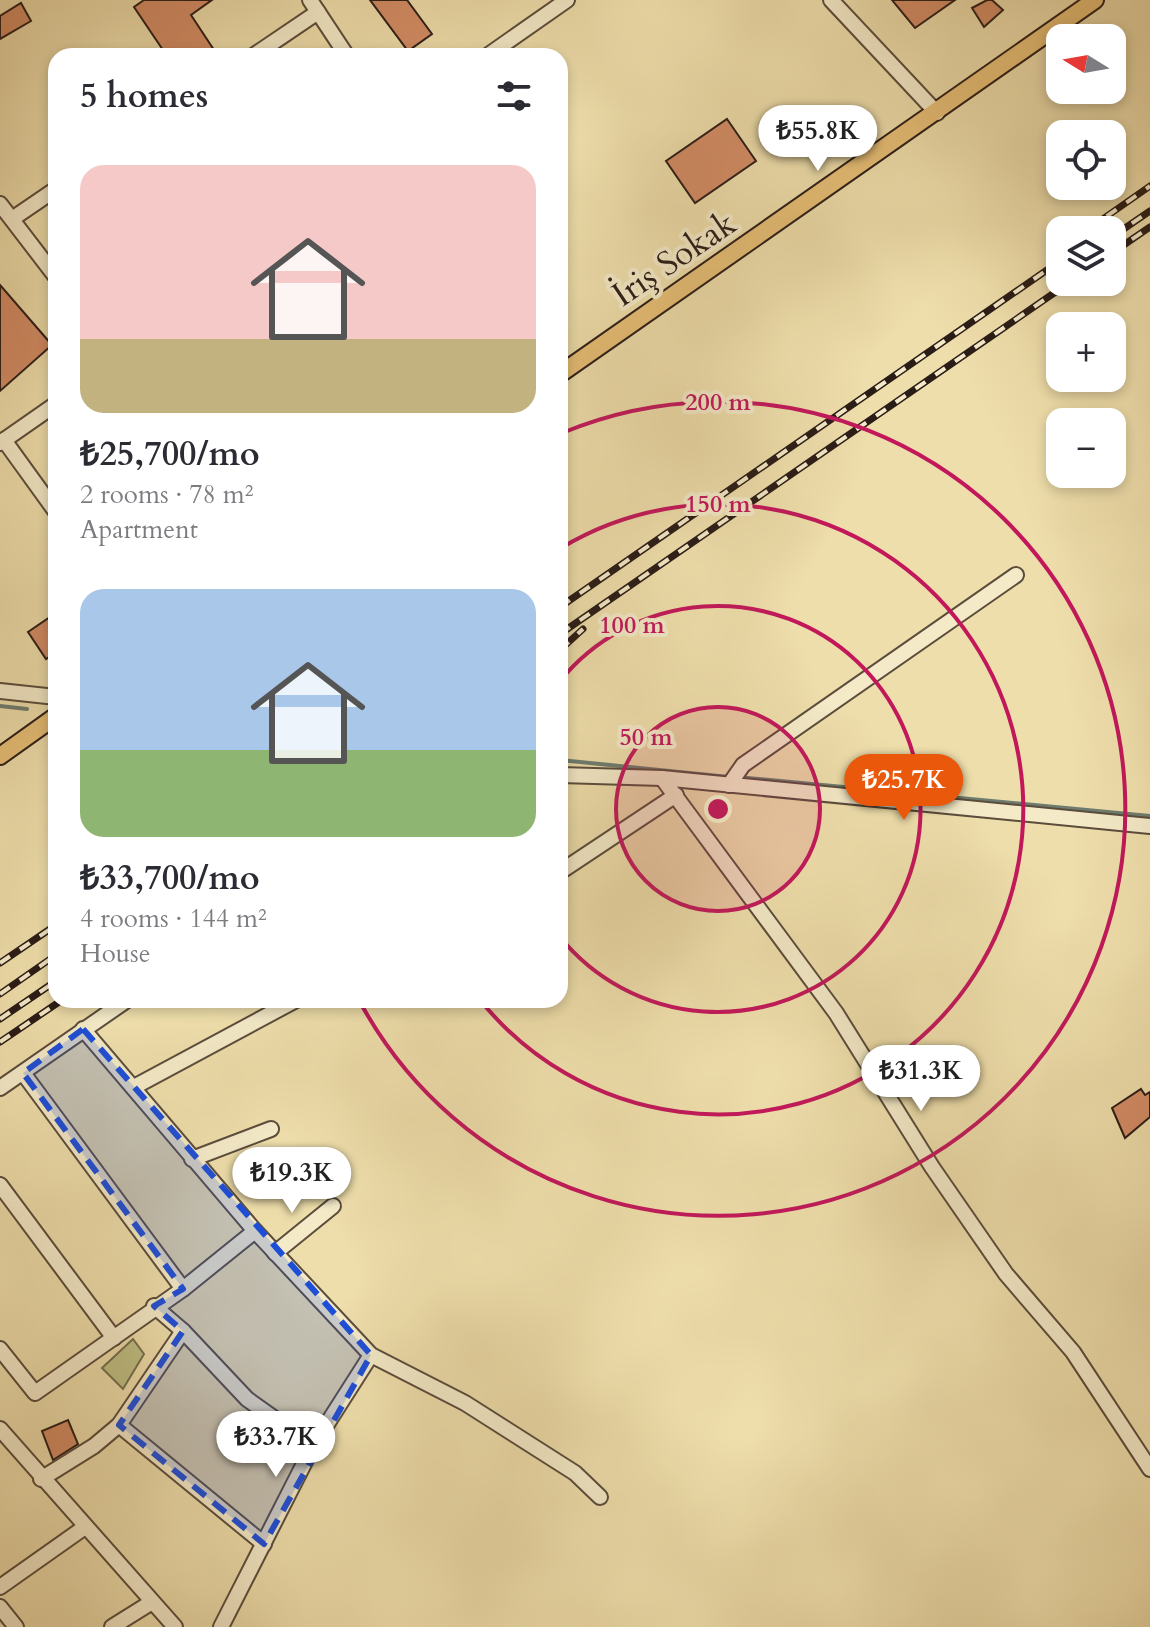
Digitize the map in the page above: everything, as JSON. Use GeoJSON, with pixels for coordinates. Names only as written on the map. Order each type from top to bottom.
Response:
{"type":"FeatureCollection","features":[{"type":"Feature","properties":{"kind":"main road","name":"İriş Sokak"},"geometry":{"type":"LineString","coordinates":[[568,365],[937,113],[1095,0]]}},
{"type":"Feature","properties":{"kind":"main road"},"geometry":{"type":"LineString","coordinates":[[0,756],[48,722]]}},
{"type":"Feature","properties":{"kind":"street"},"geometry":{"type":"LineString","coordinates":[[498,48],[567,0]]}},
{"type":"Feature","properties":{"kind":"street"},"geometry":{"type":"LineString","coordinates":[[831,0],[937,113]]}},
{"type":"Feature","properties":{"kind":"street"},"geometry":{"type":"LineString","coordinates":[[263,48],[314,6],[342,48]]}},
{"type":"Feature","properties":{"kind":"street"},"geometry":{"type":"LineString","coordinates":[[12,219],[48,194]]}},
{"type":"Feature","properties":{"kind":"street"},"geometry":{"type":"LineString","coordinates":[[0,204],[48,266]]}},
{"type":"Feature","properties":{"kind":"street"},"geometry":{"type":"LineString","coordinates":[[48,409],[2,441],[48,501]]}},
{"type":"Feature","properties":{"kind":"street"},"geometry":{"type":"LineString","coordinates":[[730,781],[810,716],[1016,575]]}},
{"type":"Feature","properties":{"kind":"street"},"geometry":{"type":"LineString","coordinates":[[0,691],[48,696]]}},
{"type":"Feature","properties":{"kind":"street"},"geometry":{"type":"LineString","coordinates":[[568,775],[730,781],[1150,826]]}},
{"type":"Feature","properties":{"kind":"street"},"geometry":{"type":"LineString","coordinates":[[662,778],[836,1013],[932,1167],[1006,1274],[1073,1352],[1150,1469]]}},
{"type":"Feature","properties":{"kind":"street"},"geometry":{"type":"LineString","coordinates":[[568,867],[676,795]]}},
{"type":"Feature","properties":{"kind":"street"},"geometry":{"type":"LineString","coordinates":[[0,1088],[115,1008]]}},
{"type":"Feature","properties":{"kind":"street"},"geometry":{"type":"LineString","coordinates":[[134,1087],[281,1008]]}},
{"type":"Feature","properties":{"kind":"street"},"geometry":{"type":"LineString","coordinates":[[83,1029],[255,1231],[371,1355],[465,1403],[575,1473],[600,1497]]}},
{"type":"Feature","properties":{"kind":"street"},"geometry":{"type":"LineString","coordinates":[[23,1073],[183,1289]]}},
{"type":"Feature","properties":{"kind":"street"},"geometry":{"type":"LineString","coordinates":[[192,1159],[271,1129]]}},
{"type":"Feature","properties":{"kind":"street"},"geometry":{"type":"LineString","coordinates":[[0,1185],[114,1338]]}},
{"type":"Feature","properties":{"kind":"street"},"geometry":{"type":"LineString","coordinates":[[275,1253],[333,1206]]}},
{"type":"Feature","properties":{"kind":"street"},"geometry":{"type":"LineString","coordinates":[[0,1349],[35,1393],[154,1306],[183,1289],[255,1231]]}},
{"type":"Feature","properties":{"kind":"street"},"geometry":{"type":"LineString","coordinates":[[154,1306],[183,1331],[247,1399],[313,1446]]}},
{"type":"Feature","properties":{"kind":"street"},"geometry":{"type":"LineString","coordinates":[[41,1479],[94,1446],[119,1425],[183,1331]]}},
{"type":"Feature","properties":{"kind":"street"},"geometry":{"type":"LineString","coordinates":[[221,1627],[313,1446],[371,1355]]}},
{"type":"Feature","properties":{"kind":"street"},"geometry":{"type":"LineString","coordinates":[[0,1377],[14,1369]]}},
{"type":"Feature","properties":{"kind":"street"},"geometry":{"type":"LineString","coordinates":[[119,1425],[264,1544]]}},
{"type":"Feature","properties":{"kind":"street"},"geometry":{"type":"LineString","coordinates":[[0,1429],[175,1627]]}},
{"type":"Feature","properties":{"kind":"street"},"geometry":{"type":"LineString","coordinates":[[0,1587],[85,1527]]}},
{"type":"Feature","properties":{"kind":"street"},"geometry":{"type":"LineString","coordinates":[[112,1627],[152,1602]]}},
{"type":"Feature","properties":{"kind":"street"},"geometry":{"type":"LineString","coordinates":[[0,1607],[16,1627]]}},
{"type":"Feature","properties":{"kind":"highlighted area"},"geometry":{"type":"Polygon","coordinates":[[[83,1029],[371,1355],[264,1544],[119,1425],[183,1331],[154,1306],[183,1289],[23,1073],[83,1029]]]}},
{"type":"Feature","properties":{"kind":"green space"},"geometry":{"type":"Polygon","coordinates":[[[133,1339],[144,1354],[123,1389],[102,1368],[133,1339]]]}},
{"type":"Feature","properties":{"kind":"building"},"geometry":{"type":"Polygon","coordinates":[[[144,0],[212,0],[191,15],[213,48],[162,48],[134,7],[144,0]]]}},
{"type":"Feature","properties":{"kind":"building"},"geometry":{"type":"Polygon","coordinates":[[[370,0],[407,0],[432,34],[412,48],[406,48],[370,0]]]}},
{"type":"Feature","properties":{"kind":"building"},"geometry":{"type":"Polygon","coordinates":[[[892,0],[955,0],[915,28],[892,0]]]}},
{"type":"Feature","properties":{"kind":"building"},"geometry":{"type":"Polygon","coordinates":[[[992,0],[1003,10],[984,27],[972,8],[992,0]]]}},
{"type":"Feature","properties":{"kind":"building"},"geometry":{"type":"Polygon","coordinates":[[[21,3],[31,21],[0,39],[0,16],[21,3]]]}},
{"type":"Feature","properties":{"kind":"building"},"geometry":{"type":"Polygon","coordinates":[[[727,119],[756,161],[695,203],[666,161],[727,119]]]}},
{"type":"Feature","properties":{"kind":"building"},"geometry":{"type":"Polygon","coordinates":[[[0,285],[48,340],[48,349],[0,391],[0,285]]]}},
{"type":"Feature","properties":{"kind":"building"},"geometry":{"type":"Polygon","coordinates":[[[48,618],[48,658],[46,659],[28,632],[48,618]]]}},
{"type":"Feature","properties":{"kind":"building"},"geometry":{"type":"Polygon","coordinates":[[[1141,1089],[1145,1095],[1150,1092],[1150,1117],[1125,1138],[1112,1108],[1141,1089]]]}},
{"type":"Feature","properties":{"kind":"building"},"geometry":{"type":"Polygon","coordinates":[[[68,1420],[78,1444],[53,1460],[42,1431],[68,1420]]]}},
{"type":"Feature","properties":{"kind":"waterway"},"geometry":{"type":"LineString","coordinates":[[0,706],[27,709]]}},
{"type":"Feature","properties":{"kind":"waterway"},"geometry":{"type":"LineString","coordinates":[[568,761],[729,777]]}},
{"type":"Feature","properties":{"kind":"waterway"},"geometry":{"type":"LineString","coordinates":[[737,777],[1150,816]]}},
{"type":"Feature","properties":{"kind":"railway"},"geometry":{"type":"LineString","coordinates":[[1107,216],[1150,186]]}},
{"type":"Feature","properties":{"kind":"railway"},"geometry":{"type":"LineString","coordinates":[[1126,227],[1150,211]]}},
{"type":"Feature","properties":{"kind":"railway"},"geometry":{"type":"LineString","coordinates":[[1126,243],[1150,227]]}},
{"type":"Feature","properties":{"kind":"railway"},"geometry":{"type":"LineString","coordinates":[[568,601],[1046,271]]}},
{"type":"Feature","properties":{"kind":"railway"},"geometry":{"type":"LineString","coordinates":[[568,628],[1050,296]]}},
{"type":"Feature","properties":{"kind":"railway"},"geometry":{"type":"LineString","coordinates":[[568,643],[583,629]]}},
{"type":"Feature","properties":{"kind":"railway"},"geometry":{"type":"LineString","coordinates":[[0,963],[48,930]]}},
{"type":"Feature","properties":{"kind":"railway"},"geometry":{"type":"LineString","coordinates":[[0,994],[48,961]]}},
{"type":"Feature","properties":{"kind":"railway"},"geometry":{"type":"LineString","coordinates":[[0,1019],[48,986]]}},
{"type":"Feature","properties":{"kind":"railway"},"geometry":{"type":"LineString","coordinates":[[0,1042],[50,1008]]}}]}
